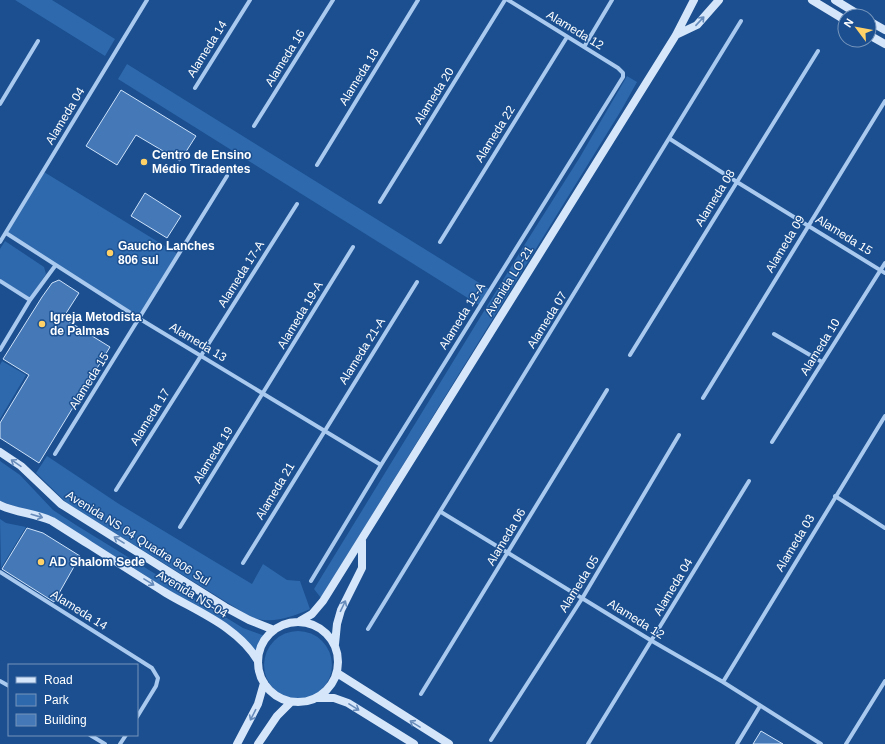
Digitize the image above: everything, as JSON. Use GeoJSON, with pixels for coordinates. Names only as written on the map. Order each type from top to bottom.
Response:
{"type":"FeatureCollection","features":[{"type":"Feature","properties":{"kind":"street","name":"Alameda 04"},"geometry":{"type":"LineString","coordinates":[[0,242],[147,0]]}},
{"type":"Feature","properties":{"kind":"street","name":"Alameda 14"},"geometry":{"type":"LineString","coordinates":[[194,88],[250,0]]}},
{"type":"Feature","properties":{"kind":"street","name":"Alameda 16"},"geometry":{"type":"LineString","coordinates":[[254,126],[333,0]]}},
{"type":"Feature","properties":{"kind":"street","name":"Alameda 18"},"geometry":{"type":"LineString","coordinates":[[317,165],[418,0]]}},
{"type":"Feature","properties":{"kind":"street","name":"Alameda 12"},"geometry":{"type":"LineString","coordinates":[[506,0],[612,64]]}},
{"type":"Feature","properties":{"kind":"street","name":"Alameda 20"},"geometry":{"type":"LineString","coordinates":[[380,202],[506,0]]}},
{"type":"Feature","properties":{"kind":"street"},"geometry":{"type":"LineString","coordinates":[[584,47],[612,0]]}},
{"type":"Feature","properties":{"kind":"street","name":"Avenida LO-21"},"geometry":{"type":"LineString","coordinates":[[300,621],[317,610],[362,540],[676,35],[694,0]]}},
{"type":"Feature","properties":{"kind":"street"},"geometry":{"type":"LineString","coordinates":[[676,35],[697,25],[719,0]]}},
{"type":"Feature","properties":{"kind":"street"},"geometry":{"type":"LineString","coordinates":[[812,0],[837,15]]}},
{"type":"Feature","properties":{"kind":"street"},"geometry":{"type":"LineString","coordinates":[[835,0],[848,8]]}},
{"type":"Feature","properties":{"kind":"street","name":"Alameda 07"},"geometry":{"type":"LineString","coordinates":[[368,629],[741,21]]}},
{"type":"Feature","properties":{"kind":"street","name":"Alameda 22"},"geometry":{"type":"LineString","coordinates":[[440,242],[567,37]]}},
{"type":"Feature","properties":{"kind":"street"},"geometry":{"type":"LineString","coordinates":[[0,104],[38,41]]}},
{"type":"Feature","properties":{"kind":"street","name":"Alameda 08"},"geometry":{"type":"LineString","coordinates":[[630,355],[818,51]]}},
{"type":"Feature","properties":{"kind":"street","name":"Alameda 12-A"},"geometry":{"type":"LineString","coordinates":[[311,581],[381,465],[621,81],[623,73],[612,64]]}},
{"type":"Feature","properties":{"kind":"street","name":"Alameda 09"},"geometry":{"type":"LineString","coordinates":[[703,398],[885,101]]}},
{"type":"Feature","properties":{"kind":"street","name":"Alameda 15"},"geometry":{"type":"LineString","coordinates":[[670,139],[736,182],[883,271]]}},
{"type":"Feature","properties":{"kind":"street","name":"Alameda 15"},"geometry":{"type":"LineString","coordinates":[[55,454],[227,176]]}},
{"type":"Feature","properties":{"kind":"street","name":"Alameda 17-A"},"geometry":{"type":"LineString","coordinates":[[201,355],[297,204]]}},
{"type":"Feature","properties":{"kind":"street","name":"Alameda 13"},"geometry":{"type":"LineString","coordinates":[[6,233],[55,266],[381,465]]}},
{"type":"Feature","properties":{"kind":"street","name":"Alameda 19-A"},"geometry":{"type":"LineString","coordinates":[[264,393],[353,247]]}},
{"type":"Feature","properties":{"kind":"street","name":"Alameda 10"},"geometry":{"type":"LineString","coordinates":[[772,442],[822,362],[883,271],[885,262]]}},
{"type":"Feature","properties":{"kind":"street"},"geometry":{"type":"LineString","coordinates":[[0,350],[30,300],[55,266]]}},
{"type":"Feature","properties":{"kind":"street"},"geometry":{"type":"LineString","coordinates":[[0,281],[30,300]]}},
{"type":"Feature","properties":{"kind":"street","name":"Alameda 21-A"},"geometry":{"type":"LineString","coordinates":[[324,431],[417,282]]}},
{"type":"Feature","properties":{"kind":"street"},"geometry":{"type":"LineString","coordinates":[[774,334],[822,362]]}},
{"type":"Feature","properties":{"kind":"street","name":"Alameda 17"},"geometry":{"type":"LineString","coordinates":[[116,490],[201,355]]}},
{"type":"Feature","properties":{"kind":"street","name":"Alameda 06"},"geometry":{"type":"LineString","coordinates":[[421,694],[607,390]]}},
{"type":"Feature","properties":{"kind":"street","name":"Alameda 19"},"geometry":{"type":"LineString","coordinates":[[180,527],[264,393]]}},
{"type":"Feature","properties":{"kind":"street","name":"Alameda 03"},"geometry":{"type":"LineString","coordinates":[[723,682],[885,416]]}},
{"type":"Feature","properties":{"kind":"street","name":"Alameda 21"},"geometry":{"type":"LineString","coordinates":[[243,562],[324,431]]}},
{"type":"Feature","properties":{"kind":"street","name":"Alameda 05"},"geometry":{"type":"LineString","coordinates":[[491,740],[583,598],[679,435]]}},
{"type":"Feature","properties":{"kind":"street","name":"Avenida NS 04 Quadra 806 Sul"},"geometry":{"type":"LineString","coordinates":[[0,452],[21,466],[49,494],[74,513],[225,607],[249,620],[274,630]]}},
{"type":"Feature","properties":{"kind":"street","name":"Alameda 04"},"geometry":{"type":"LineString","coordinates":[[588,744],[749,481]]}},
{"type":"Feature","properties":{"kind":"street"},"geometry":{"type":"LineString","coordinates":[[835,496],[885,528]]}},
{"type":"Feature","properties":{"kind":"street","name":"Avenida NS-04"},"geometry":{"type":"LineString","coordinates":[[0,505],[52,521],[166,593],[228,629],[250,648],[258,661]]}},
{"type":"Feature","properties":{"kind":"street","name":"Alameda 12"},"geometry":{"type":"LineString","coordinates":[[441,512],[652,641],[723,682],[820,744]]}},
{"type":"Feature","properties":{"kind":"street"},"geometry":{"type":"LineString","coordinates":[[335,644],[337,624],[341,610],[362,568],[362,540]]}},
{"type":"Feature","properties":{"kind":"street","name":"Alameda 14"},"geometry":{"type":"LineString","coordinates":[[0,572],[148,664],[156,672],[158,678],[156,686],[138,715]]}},
{"type":"Feature","properties":{"kind":"street"},"geometry":{"type":"LineString","coordinates":[[300,621],[314,624],[326,632],[335,644],[339,658],[337,673],[330,688],[316,698],[304,702],[291,702],[276,695],[264,683],[259,672],[258,661],[260,649],[265,638],[274,630],[286,623],[300,621]]}},
{"type":"Feature","properties":{"kind":"street"},"geometry":{"type":"LineString","coordinates":[[337,673],[449,744]]}},
{"type":"Feature","properties":{"kind":"street"},"geometry":{"type":"LineString","coordinates":[[846,744],[885,681]]}},
{"type":"Feature","properties":{"kind":"street"},"geometry":{"type":"LineString","coordinates":[[237,744],[258,704],[264,683]]}},
{"type":"Feature","properties":{"kind":"street"},"geometry":{"type":"LineString","coordinates":[[316,698],[334,698],[348,703],[414,744]]}},
{"type":"Feature","properties":{"kind":"street"},"geometry":{"type":"LineString","coordinates":[[258,744],[277,716],[291,702]]}},
{"type":"Feature","properties":{"kind":"street"},"geometry":{"type":"LineString","coordinates":[[737,744],[760,706]]}},
{"type":"Feature","properties":{"kind":"street"},"geometry":{"type":"LineString","coordinates":[[92,736],[105,744]]}},
{"type":"Feature","properties":{"kind":"green space"},"geometry":{"type":"Polygon","coordinates":[[[15,0],[52,0],[115,39],[105,56],[15,0]]]}},
{"type":"Feature","properties":{"kind":"green space"},"geometry":{"type":"Polygon","coordinates":[[[127,64],[489,289],[479,305],[118,79],[127,64]]]}},
{"type":"Feature","properties":{"kind":"green space"},"geometry":{"type":"Polygon","coordinates":[[[627,76],[637,82],[622,109],[321,598],[314,589],[525,244],[580,157],[627,76]]]}},
{"type":"Feature","properties":{"kind":"green space"},"geometry":{"type":"Polygon","coordinates":[[[44,172],[178,254],[140,317],[7,233],[44,172]]]}},
{"type":"Feature","properties":{"kind":"green space"},"geometry":{"type":"Polygon","coordinates":[[[5,241],[44,267],[46,274],[30,298],[0,279],[0,249],[5,241]]]}},
{"type":"Feature","properties":{"kind":"green space"},"geometry":{"type":"Polygon","coordinates":[[[2,361],[26,375],[0,419],[0,365],[2,361]]]}},
{"type":"Feature","properties":{"kind":"green space"},"geometry":{"type":"Polygon","coordinates":[[[47,456],[119,504],[252,584],[263,564],[287,580],[300,581],[310,609],[287,618],[272,620],[257,619],[249,616],[68,504],[36,473],[47,456]]]}},
{"type":"Feature","properties":{"kind":"green space"},"geometry":{"type":"Polygon","coordinates":[[[0,461],[20,475],[53,510],[243,628],[265,636],[256,651],[238,633],[57,521],[0,501],[0,461]]]}},
{"type":"Feature","properties":{"kind":"green space"},"geometry":{"type":"Polygon","coordinates":[[[0,519],[6,523],[26,527],[1,568],[0,519]]]}},
{"type":"Feature","properties":{"kind":"green space"},"geometry":{"type":"Polygon","coordinates":[[[291,631],[305,631],[317,637],[326,646],[332,658],[330,678],[322,689],[311,697],[305,699],[291,699],[285,697],[274,689],[266,678],[264,672],[264,658],[266,652],[274,641],[285,633],[291,631]]]}},
{"type":"Feature","properties":{"kind":"building"},"geometry":{"type":"Polygon","coordinates":[[[121,90],[196,136],[180,161],[136,135],[117,165],[86,146],[121,90]]]}},
{"type":"Feature","properties":{"kind":"building"},"geometry":{"type":"Polygon","coordinates":[[[145,193],[181,216],[167,238],[131,216],[145,193]]]}},
{"type":"Feature","properties":{"kind":"building"},"geometry":{"type":"Polygon","coordinates":[[[59,280],[79,293],[63,318],[110,347],[39,463],[0,438],[0,423],[29,375],[3,359],[42,297],[52,283],[59,280]]]}},
{"type":"Feature","properties":{"kind":"building","name":"AD Shalom Sede"},"geometry":{"type":"Polygon","coordinates":[[[27,528],[43,533],[80,556],[54,602],[2,569],[27,528]]]}},
{"type":"Feature","properties":{"kind":"building"},"geometry":{"type":"Polygon","coordinates":[[[761,731],[783,744],[753,744],[761,731]]]}},
{"type":"Feature","properties":{"kind":"place","name":"Centro de Ensino Médio Tiradentes"},"geometry":{"type":"Point","coordinates":[144,162]}},
{"type":"Feature","properties":{"kind":"place","name":"Gaucho Lanches 806 sul"},"geometry":{"type":"Point","coordinates":[110,253]}},
{"type":"Feature","properties":{"kind":"place","name":"Igreja Metodista de Palmas"},"geometry":{"type":"Point","coordinates":[42,324]}},
{"type":"Feature","properties":{"kind":"place","name":"AD Shalom Sede"},"geometry":{"type":"Point","coordinates":[41,562]}}]}
